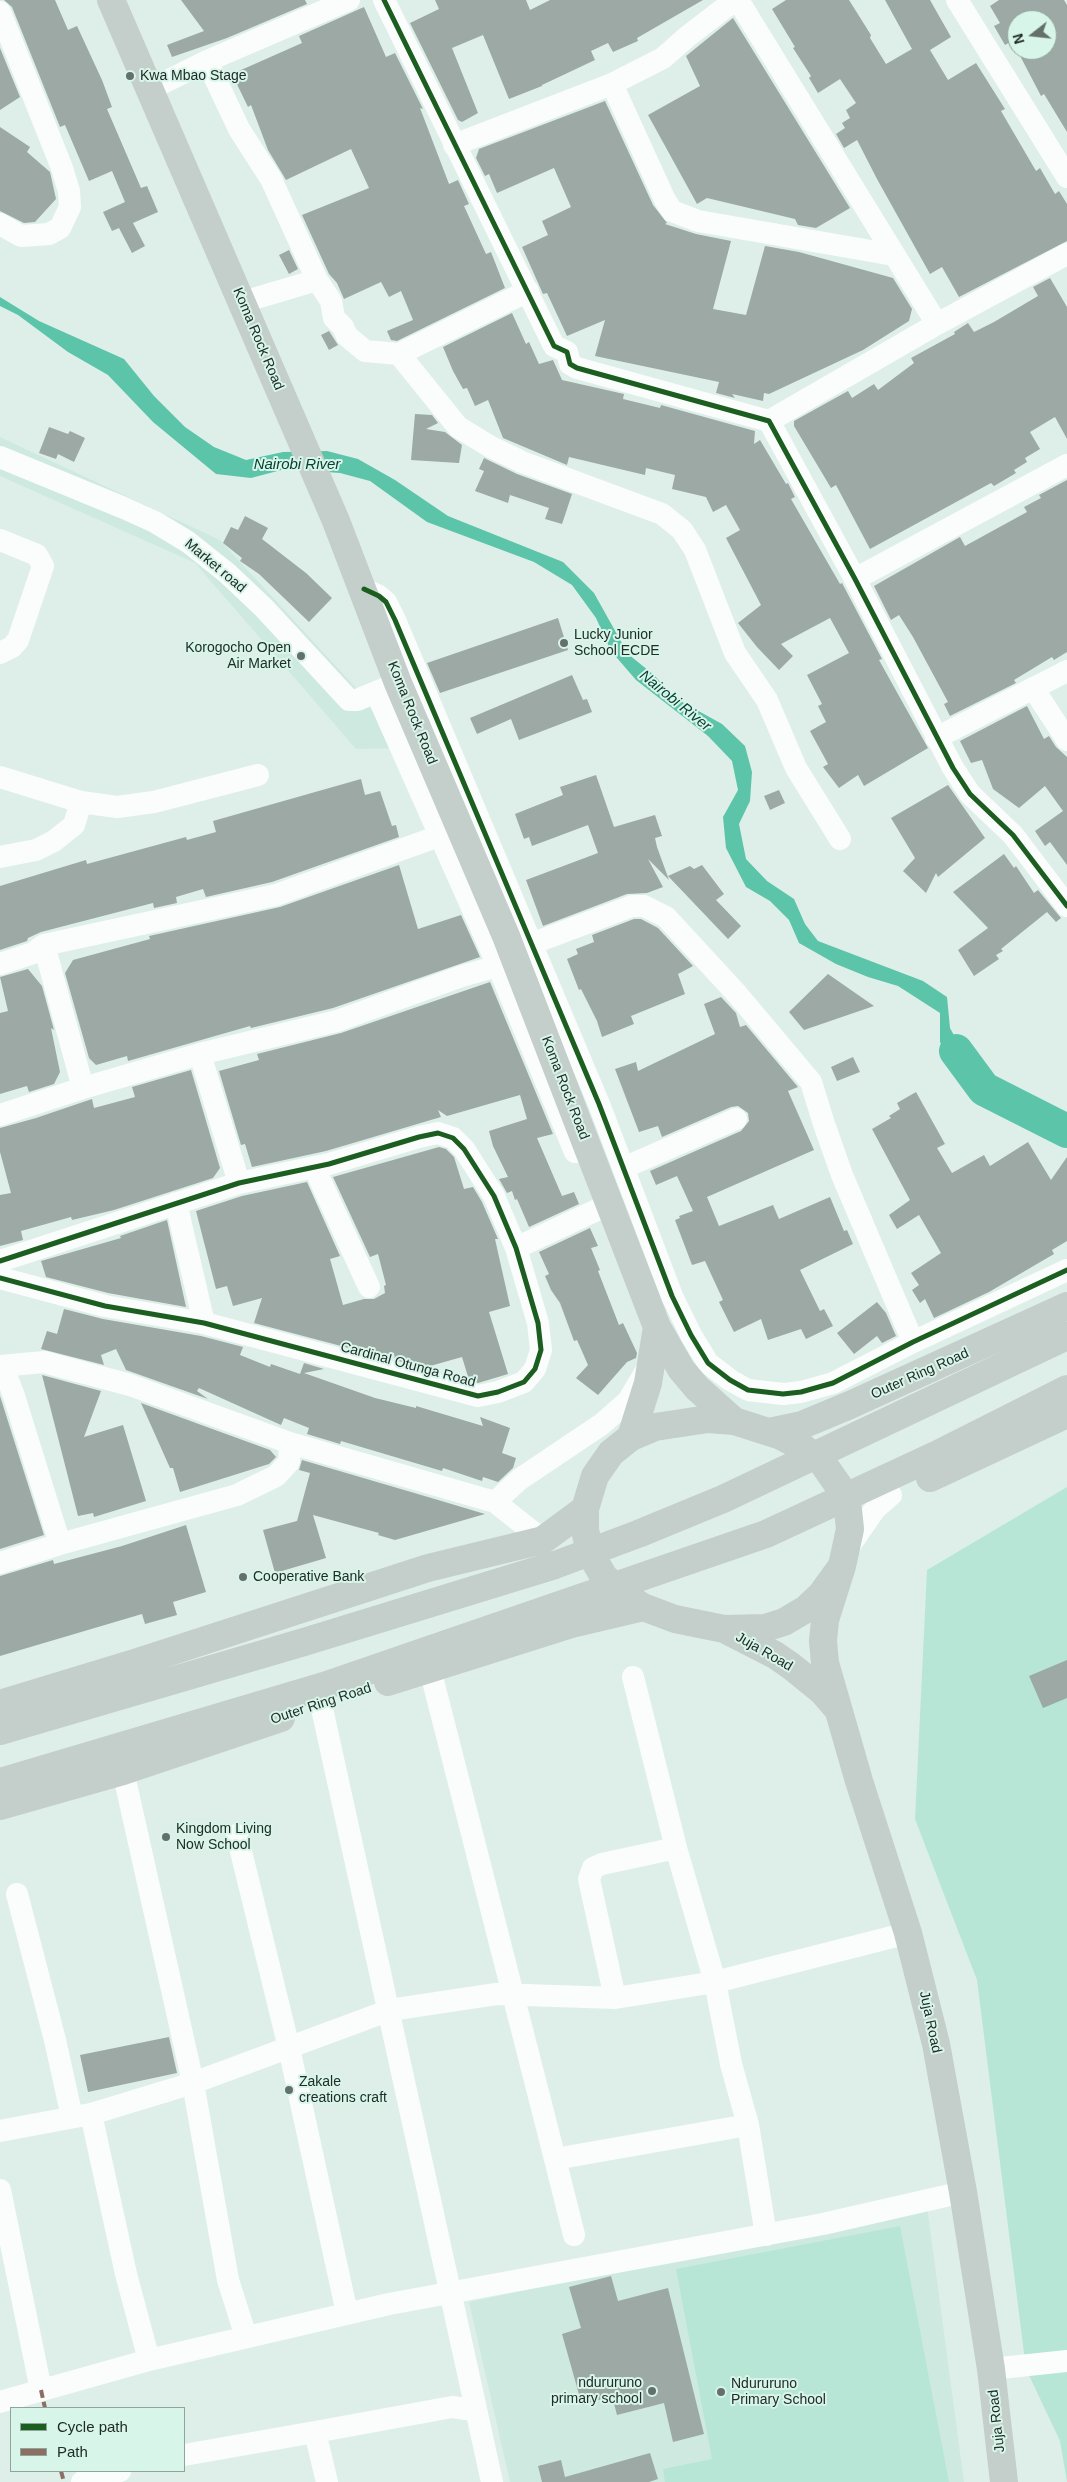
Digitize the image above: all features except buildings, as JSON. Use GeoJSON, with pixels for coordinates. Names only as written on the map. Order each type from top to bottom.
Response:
{"type":"FeatureCollection","features":[{"type":"Feature","properties":{"kind":"main road","name":"Koma Rock Road"},"geometry":{"type":"LineString","coordinates":[[111,0],[336,521],[364,589],[387,687],[506,936],[657,1326],[681,1369],[698,1388],[734,1421]]}},
{"type":"Feature","properties":{"kind":"main road","name":"Outer Ring Road"},"geometry":{"type":"LineString","coordinates":[[775,1434],[850,1405],[1067,1306]]}},
{"type":"Feature","properties":{"kind":"main road"},"geometry":{"type":"LineString","coordinates":[[631,1437],[648,1383],[657,1326]]}},
{"type":"Feature","properties":{"kind":"main road","name":"Outer Ring Road"},"geometry":{"type":"LineString","coordinates":[[0,1731],[507,1582],[564,1562],[723,1499],[1067,1336]]}},
{"type":"Feature","properties":{"kind":"main road","name":"Outer Ring Road"},"geometry":{"type":"LineString","coordinates":[[0,1782],[324,1686],[766,1534],[936,1455],[1067,1389]]}},
{"type":"Feature","properties":{"kind":"main road","name":"Outer Ring Road"},"geometry":{"type":"LineString","coordinates":[[891,1495],[1067,1414]]}},
{"type":"Feature","properties":{"kind":"main road","name":"Outer Ring Road"},"geometry":{"type":"LineString","coordinates":[[708,1419],[734,1421],[775,1434],[802,1447],[822,1462],[838,1485],[848,1510],[850,1529],[844,1558],[821,1595],[806,1609],[784,1622],[765,1628],[724,1629],[675,1619],[636,1603],[604,1577],[590,1553],[585,1515],[595,1476],[603,1463],[631,1437],[655,1427],[680,1422],[708,1419]]}},
{"type":"Feature","properties":{"kind":"main road"},"geometry":{"type":"LineString","coordinates":[[0,1704],[135,1664],[428,1568],[543,1540],[585,1515]]}},
{"type":"Feature","properties":{"kind":"main road"},"geometry":{"type":"LineString","coordinates":[[836,1706],[825,1663],[823,1641],[825,1620],[844,1558]]}},
{"type":"Feature","properties":{"kind":"main road","name":"Outer Ring Road"},"geometry":{"type":"LineString","coordinates":[[0,1806],[123,1772],[321,1704],[636,1603]]}},
{"type":"Feature","properties":{"kind":"main road","name":"Juja Road"},"geometry":{"type":"LineString","coordinates":[[724,1629],[775,1655],[823,1692],[836,1706],[908,1933],[936,2044],[963,2192],[991,2369],[1004,2482]]}},
{"type":"Feature","properties":{"kind":"street"},"geometry":{"type":"LineString","coordinates":[[149,90],[207,61],[349,0]]}},
{"type":"Feature","properties":{"kind":"street"},"geometry":{"type":"LineString","coordinates":[[384,0],[454,146],[554,346],[567,352],[570,364],[577,368],[769,421],[937,324],[1067,254]]}},
{"type":"Feature","properties":{"kind":"street"},"geometry":{"type":"LineString","coordinates":[[454,146],[612,84],[663,58],[688,36],[736,0],[937,324]]}},
{"type":"Feature","properties":{"kind":"street"},"geometry":{"type":"LineString","coordinates":[[957,0],[1067,177]]}},
{"type":"Feature","properties":{"kind":"street"},"geometry":{"type":"LineString","coordinates":[[0,12],[62,168],[69,191],[70,207],[60,228],[49,234],[21,236],[0,224]]}},
{"type":"Feature","properties":{"kind":"street"},"geometry":{"type":"LineString","coordinates":[[207,61],[239,129],[271,180],[317,280],[331,301],[334,318],[343,327],[347,336],[365,350],[399,354],[528,291]]}},
{"type":"Feature","properties":{"kind":"street"},"geometry":{"type":"LineString","coordinates":[[612,84],[665,200],[672,211],[698,221],[894,255]]}},
{"type":"Feature","properties":{"kind":"street"},"geometry":{"type":"LineString","coordinates":[[243,302],[317,280]]}},
{"type":"Feature","properties":{"kind":"street"},"geometry":{"type":"LineString","coordinates":[[399,354],[458,427],[491,447],[522,462],[662,514],[682,530],[695,550],[735,653],[767,700],[796,768],[840,839]]}},
{"type":"Feature","properties":{"kind":"street"},"geometry":{"type":"LineString","coordinates":[[769,421],[855,579],[936,738],[970,794],[1013,835],[1067,906]]}},
{"type":"Feature","properties":{"kind":"street","name":"Market road"},"geometry":{"type":"LineString","coordinates":[[0,457],[155,522],[188,542],[227,573],[264,608],[344,697],[354,701],[387,687]]}},
{"type":"Feature","properties":{"kind":"street"},"geometry":{"type":"LineString","coordinates":[[855,579],[1067,465]]}},
{"type":"Feature","properties":{"kind":"street"},"geometry":{"type":"LineString","coordinates":[[0,540],[37,556],[43,566],[18,640],[12,647],[0,653]]}},
{"type":"Feature","properties":{"kind":"street"},"geometry":{"type":"LineString","coordinates":[[364,589],[379,596],[386,602],[393,614],[599,1104],[672,1296],[691,1335],[708,1363],[730,1380],[748,1390],[783,1394],[802,1392],[833,1382],[913,1342],[1067,1270]]}},
{"type":"Feature","properties":{"kind":"street"},"geometry":{"type":"LineString","coordinates":[[936,738],[1067,671]]}},
{"type":"Feature","properties":{"kind":"street"},"geometry":{"type":"LineString","coordinates":[[387,687],[439,836],[498,966],[599,1209],[648,1338],[649,1355],[643,1376],[628,1401],[602,1424],[520,1479],[495,1502]]}},
{"type":"Feature","properties":{"kind":"street"},"geometry":{"type":"LineString","coordinates":[[1033,688],[1067,740]]}},
{"type":"Feature","properties":{"kind":"street"},"geometry":{"type":"LineString","coordinates":[[0,777],[81,802],[117,807],[154,802],[258,775]]}},
{"type":"Feature","properties":{"kind":"street"},"geometry":{"type":"LineString","coordinates":[[0,857],[36,850],[54,841],[74,825],[81,802]]}},
{"type":"Feature","properties":{"kind":"street"},"geometry":{"type":"LineString","coordinates":[[0,964],[33,952],[44,945],[276,895],[439,836]]}},
{"type":"Feature","properties":{"kind":"street"},"geometry":{"type":"LineString","coordinates":[[531,944],[632,906],[644,906],[666,917],[737,994],[811,1082],[842,1176],[913,1342]]}},
{"type":"Feature","properties":{"kind":"street"},"geometry":{"type":"LineString","coordinates":[[44,945],[83,1088]]}},
{"type":"Feature","properties":{"kind":"street"},"geometry":{"type":"LineString","coordinates":[[0,1115],[83,1088],[200,1054],[337,1021],[462,976],[498,966]]}},
{"type":"Feature","properties":{"kind":"street"},"geometry":{"type":"LineString","coordinates":[[200,1054],[239,1183]]}},
{"type":"Feature","properties":{"kind":"street"},"geometry":{"type":"LineString","coordinates":[[624,1168],[736,1119]]}},
{"type":"Feature","properties":{"kind":"street","name":"Cardinal Otunga Road"},"geometry":{"type":"LineString","coordinates":[[0,1260],[239,1183],[314,1167],[419,1136],[438,1133],[453,1138],[472,1159],[494,1196],[516,1248],[538,1323],[541,1350],[535,1369],[524,1382],[498,1392],[478,1396],[464,1394],[414,1378],[204,1323],[105,1306],[0,1278]]}},
{"type":"Feature","properties":{"kind":"street"},"geometry":{"type":"LineString","coordinates":[[314,1167],[369,1287]]}},
{"type":"Feature","properties":{"kind":"street"},"geometry":{"type":"LineString","coordinates":[[176,1203],[204,1323]]}},
{"type":"Feature","properties":{"kind":"street"},"geometry":{"type":"LineString","coordinates":[[516,1248],[599,1209]]}},
{"type":"Feature","properties":{"kind":"street"},"geometry":{"type":"LineString","coordinates":[[0,1366],[44,1362],[130,1385],[290,1443],[495,1502],[543,1540]]}},
{"type":"Feature","properties":{"kind":"street"},"geometry":{"type":"LineString","coordinates":[[0,1371],[8,1380],[14,1396],[60,1544]]}},
{"type":"Feature","properties":{"kind":"street"},"geometry":{"type":"LineString","coordinates":[[0,1563],[60,1544],[242,1493],[276,1476],[289,1462],[290,1443]]}},
{"type":"Feature","properties":{"kind":"street","name":"Outer Ring Road"},"geometry":{"type":"LineString","coordinates":[[844,1558],[875,1509],[891,1495]]}},
{"type":"Feature","properties":{"kind":"street"},"geometry":{"type":"LineString","coordinates":[[430,1669],[574,2235]]}},
{"type":"Feature","properties":{"kind":"street"},"geometry":{"type":"LineString","coordinates":[[633,1677],[676,1848],[715,1982],[731,2064],[748,2124],[766,2235]]}},
{"type":"Feature","properties":{"kind":"street"},"geometry":{"type":"LineString","coordinates":[[321,1704],[390,2010],[474,2410],[492,2482]]}},
{"type":"Feature","properties":{"kind":"street"},"geometry":{"type":"LineString","coordinates":[[123,1772],[193,2084],[228,2280],[246,2337]]}},
{"type":"Feature","properties":{"kind":"street"},"geometry":{"type":"LineString","coordinates":[[237,1835],[289,2048],[347,2313]]}},
{"type":"Feature","properties":{"kind":"street"},"geometry":{"type":"LineString","coordinates":[[615,1998],[589,1879],[593,1868],[602,1864],[676,1848]]}},
{"type":"Feature","properties":{"kind":"street"},"geometry":{"type":"LineString","coordinates":[[17,1894],[56,2040],[82,2116],[149,2360]]}},
{"type":"Feature","properties":{"kind":"street"},"geometry":{"type":"LineString","coordinates":[[0,2131],[82,2116],[193,2084],[390,2010],[496,1994],[615,1998],[715,1982],[908,1933]]}},
{"type":"Feature","properties":{"kind":"street"},"geometry":{"type":"LineString","coordinates":[[555,2159],[748,2124]]}},
{"type":"Feature","properties":{"kind":"street"},"geometry":{"type":"LineString","coordinates":[[0,2190],[41,2390]]}},
{"type":"Feature","properties":{"kind":"street"},"geometry":{"type":"LineString","coordinates":[[0,2402],[149,2360],[347,2313],[766,2235],[963,2192]]}},
{"type":"Feature","properties":{"kind":"street"},"geometry":{"type":"LineString","coordinates":[[991,2369],[1067,2360]]}},
{"type":"Feature","properties":{"kind":"street"},"geometry":{"type":"LineString","coordinates":[[185,2455],[452,2407],[474,2410]]}},
{"type":"Feature","properties":{"kind":"street"},"geometry":{"type":"LineString","coordinates":[[316,2432],[326,2482]]}},
{"type":"Feature","properties":{"kind":"street"},"geometry":{"type":"LineString","coordinates":[[82,2482],[117,2472]]}},
{"type":"Feature","properties":{"kind":"shaded area","name":"Korogocho Open Air Market"},"geometry":{"type":"Polygon","coordinates":[[[0,437],[220,540],[411,748],[356,749],[195,563],[0,476],[0,437]]]}},
{"type":"Feature","properties":{"kind":"shaded area"},"geometry":{"type":"Polygon","coordinates":[[[1067,1487],[1067,2482],[1060,2441],[1026,2369],[977,1980],[915,1819],[927,1570],[1067,1487]]]}},
{"type":"Feature","properties":{"kind":"shaded area","name":"Ndururuno Primary School"},"geometry":{"type":"Polygon","coordinates":[[[927,2206],[964,2482],[510,2482],[469,2302],[927,2206]]]}},
{"type":"Feature","properties":{"kind":"shaded area"},"geometry":{"type":"Polygon","coordinates":[[[900,2226],[949,2482],[665,2482],[663,2469],[712,2459],[676,2269],[900,2226]]]}},
{"type":"Feature","properties":{"kind":"water"},"geometry":{"type":"Polygon","coordinates":[[[0,297],[39,321],[124,359],[154,396],[185,427],[214,447],[246,460],[283,452],[327,451],[358,459],[395,480],[448,516],[563,562],[594,593],[628,654],[654,675],[675,698],[722,724],[745,746],[752,772],[750,801],[739,824],[746,859],[767,881],[794,899],[805,924],[818,941],[923,981],[947,997],[950,1028],[962,1050],[982,1061],[984,1089],[957,1071],[940,1042],[940,1013],[898,986],[868,977],[836,964],[799,943],[789,920],[770,901],[746,887],[726,848],[723,817],[738,790],[732,761],[708,736],[636,680],[611,651],[596,618],[572,585],[534,562],[427,522],[370,481],[340,473],[285,469],[251,478],[216,474],[153,422],[108,375],[68,352],[18,315],[0,306],[0,297]]]}},
{"type":"Feature","properties":{"kind":"waterway","name":"Nairobi River"},"geometry":{"type":"LineString","coordinates":[[956,1051],[984,1089],[1067,1131]]}},
{"type":"Feature","properties":{"kind":"marked path"},"geometry":{"type":"LineString","coordinates":[[41,2390],[45,2407]]}},
{"type":"Feature","properties":{"kind":"marked path"},"geometry":{"type":"LineString","coordinates":[[61,2472],[64,2482]]}},
{"type":"Feature","properties":{"kind":"cycle path"},"geometry":{"type":"LineString","coordinates":[[384,0],[554,346],[567,352],[570,364],[577,368],[769,421],[855,579],[953,768],[970,794],[1013,835],[1067,906]]}},
{"type":"Feature","properties":{"kind":"cycle path"},"geometry":{"type":"LineString","coordinates":[[364,589],[379,596],[386,602],[395,620],[599,1104],[672,1296],[691,1335],[708,1363],[730,1380],[748,1390],[783,1394],[801,1392],[833,1383],[913,1342],[1067,1270]]}},
{"type":"Feature","properties":{"kind":"cycle path"},"geometry":{"type":"LineString","coordinates":[[0,1261],[239,1183],[329,1164],[438,1133],[453,1138],[464,1149],[494,1196],[516,1248],[538,1323],[541,1350],[535,1369],[524,1382],[498,1392],[478,1396],[204,1323],[105,1306],[0,1278]]}},
{"type":"Feature","properties":{"kind":"place","name":"Kwa Mbao Stage"},"geometry":{"type":"Point","coordinates":[130,76]}},
{"type":"Feature","properties":{"kind":"place","name":"Lucky Junior School ECDE"},"geometry":{"type":"Point","coordinates":[564,643]}},
{"type":"Feature","properties":{"kind":"place","name":"Korogocho Open Air Market"},"geometry":{"type":"Point","coordinates":[301,656]}},
{"type":"Feature","properties":{"kind":"place","name":"Cooperative Bank"},"geometry":{"type":"Point","coordinates":[243,1577]}},
{"type":"Feature","properties":{"kind":"place","name":"Kingdom Living Now School"},"geometry":{"type":"Point","coordinates":[166,1837]}},
{"type":"Feature","properties":{"kind":"place","name":"Zakale creations craft"},"geometry":{"type":"Point","coordinates":[289,2090]}},
{"type":"Feature","properties":{"kind":"place","name":"ndururuno primary school"},"geometry":{"type":"Point","coordinates":[652,2391]}},
{"type":"Feature","properties":{"kind":"place","name":"Ndururuno Primary School"},"geometry":{"type":"Point","coordinates":[721,2392]}}]}
